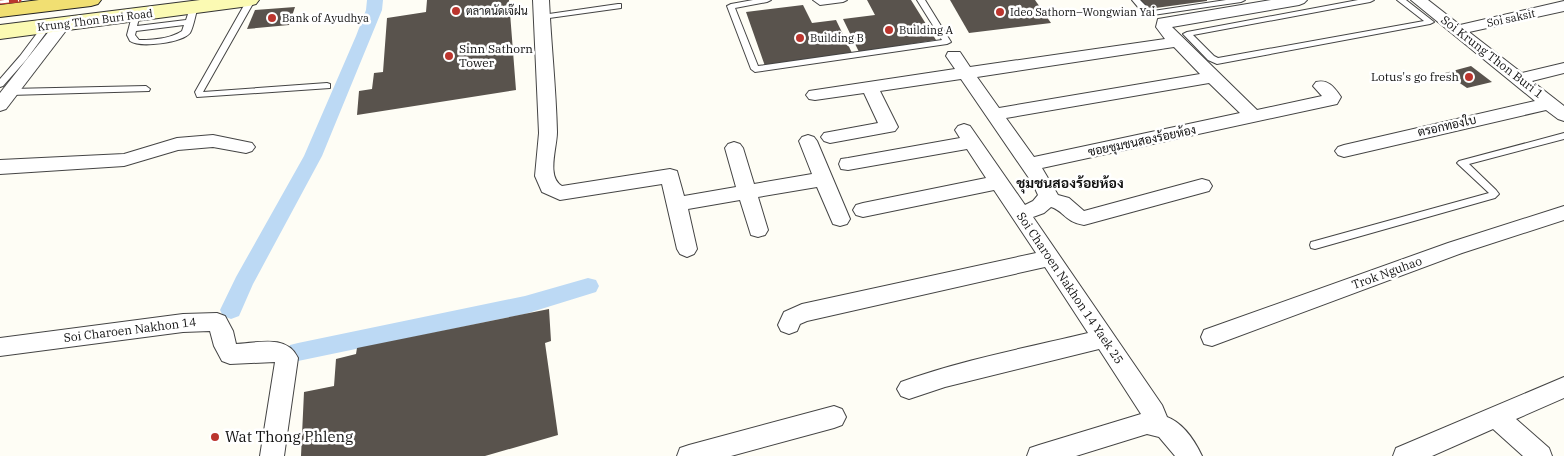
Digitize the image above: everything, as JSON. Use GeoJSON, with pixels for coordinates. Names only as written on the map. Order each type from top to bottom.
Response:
{"type":"FeatureCollection","features":[{"type":"Feature","properties":{"kind":"main road","name":"Krung Thon Buri Road"},"geometry":{"type":"LineString","coordinates":[[0,11],[91,0]]}},
{"type":"Feature","properties":{"kind":"main road","name":"Krung Thon Buri Road"},"geometry":{"type":"LineString","coordinates":[[0,32],[55,25],[134,22],[192,14],[250,0]]}},
{"type":"Feature","properties":{"kind":"street"},"geometry":{"type":"LineString","coordinates":[[1254,117],[1178,42],[1164,27],[1164,22],[1299,0]]}},
{"type":"Feature","properties":{"kind":"street","name":"Soi Krung Thon Buri 1"},"geometry":{"type":"LineString","coordinates":[[1418,0],[1437,21],[1457,30],[1564,115]]}},
{"type":"Feature","properties":{"kind":"street","name":"Soi saksit"},"geometry":{"type":"LineString","coordinates":[[1457,30],[1564,6]]}},
{"type":"Feature","properties":{"kind":"street"},"geometry":{"type":"LineString","coordinates":[[542,8],[548,133],[544,176],[548,187],[560,193],[670,176],[687,249]]}},
{"type":"Feature","properties":{"kind":"street"},"geometry":{"type":"LineString","coordinates":[[3,94],[55,25]]}},
{"type":"Feature","properties":{"kind":"street"},"geometry":{"type":"LineString","coordinates":[[815,95],[1178,42]]}},
{"type":"Feature","properties":{"kind":"street"},"geometry":{"type":"LineString","coordinates":[[954,56],[1030,164],[1048,195],[1047,199],[1034,210],[1020,213]]}},
{"type":"Feature","properties":{"kind":"street"},"geometry":{"type":"LineString","coordinates":[[1520,79],[1564,68]]}},
{"type":"Feature","properties":{"kind":"street"},"geometry":{"type":"LineString","coordinates":[[995,114],[1212,77]]}},
{"type":"Feature","properties":{"kind":"street","name":"ซอยชุมชนสองร้อยห้อง"},"geometry":{"type":"LineString","coordinates":[[1030,164],[1331,100],[1332,97],[1322,86]]}},
{"type":"Feature","properties":{"kind":"street"},"geometry":{"type":"LineString","coordinates":[[830,137],[888,127],[870,87]]}},
{"type":"Feature","properties":{"kind":"street","name":"ตรอกทองใบ"},"geometry":{"type":"LineString","coordinates":[[1344,151],[1550,103]]}},
{"type":"Feature","properties":{"kind":"street","name":"Soi Charoen Nakhon 14 Yaek 25"},"geometry":{"type":"LineString","coordinates":[[848,164],[968,136],[1154,413],[1156,422]]}},
{"type":"Feature","properties":{"kind":"street"},"geometry":{"type":"LineString","coordinates":[[0,167],[124,160],[177,144],[213,141],[246,147]]}},
{"type":"Feature","properties":{"kind":"street"},"geometry":{"type":"LineString","coordinates":[[808,141],[840,219]]}},
{"type":"Feature","properties":{"kind":"street"},"geometry":{"type":"LineString","coordinates":[[734,148],[758,230]]}},
{"type":"Feature","properties":{"kind":"street"},"geometry":{"type":"LineString","coordinates":[[677,204],[822,179]]}},
{"type":"Feature","properties":{"kind":"street"},"geometry":{"type":"LineString","coordinates":[[863,210],[999,182]]}},
{"type":"Feature","properties":{"kind":"street"},"geometry":{"type":"LineString","coordinates":[[1047,199],[1062,203],[1078,217],[1084,218],[1202,186]]}},
{"type":"Feature","properties":{"kind":"street","name":"Trok Nguhao"},"geometry":{"type":"LineString","coordinates":[[1212,337],[1455,248],[1564,213]]}},
{"type":"Feature","properties":{"kind":"street"},"geometry":{"type":"LineString","coordinates":[[790,325],[792,318],[802,314],[916,286],[1050,258]]}},
{"type":"Feature","properties":{"kind":"street","name":"Soi Charoen Nakhon 14"},"geometry":{"type":"LineString","coordinates":[[0,347],[183,323],[217,322],[224,334],[225,348],[230,354],[278,351],[287,358],[272,456]]}},
{"type":"Feature","properties":{"kind":"street"},"geometry":{"type":"LineString","coordinates":[[909,389],[945,377],[1104,339]]}},
{"type":"Feature","properties":{"kind":"street"},"geometry":{"type":"LineString","coordinates":[[1405,456],[1564,387]]}},
{"type":"Feature","properties":{"kind":"street"},"geometry":{"type":"LineString","coordinates":[[688,456],[834,417]]}},
{"type":"Feature","properties":{"kind":"street"},"geometry":{"type":"LineString","coordinates":[[1497,417],[1540,456]]}},
{"type":"Feature","properties":{"kind":"street"},"geometry":{"type":"LineString","coordinates":[[1039,456],[1147,423],[1156,422],[1163,425],[1190,456]]}},
{"type":"Feature","properties":{"kind":"lane"},"geometry":{"type":"LineString","coordinates":[[250,0],[199,92],[200,95],[327,86]]}},
{"type":"Feature","properties":{"kind":"lane"},"geometry":{"type":"LineString","coordinates":[[767,0],[731,6],[755,69],[947,42],[921,0]]}},
{"type":"Feature","properties":{"kind":"lane"},"geometry":{"type":"LineString","coordinates":[[817,0],[820,3],[843,0]]}},
{"type":"Feature","properties":{"kind":"lane"},"geometry":{"type":"LineString","coordinates":[[1136,0],[1146,11],[1153,13],[1241,0]]}},
{"type":"Feature","properties":{"kind":"lane"},"geometry":{"type":"LineString","coordinates":[[1370,0],[1187,34],[1211,58],[1218,61],[1437,21]]}},
{"type":"Feature","properties":{"kind":"lane"},"geometry":{"type":"LineString","coordinates":[[1401,0],[1437,21]]}},
{"type":"Feature","properties":{"kind":"lane"},"geometry":{"type":"LineString","coordinates":[[542,8],[618,6]]}},
{"type":"Feature","properties":{"kind":"lane"},"geometry":{"type":"LineString","coordinates":[[134,22],[132,38],[141,42],[180,36],[186,32],[192,14]]}},
{"type":"Feature","properties":{"kind":"lane"},"geometry":{"type":"LineString","coordinates":[[55,25],[13,69],[3,94],[146,89]]}},
{"type":"Feature","properties":{"kind":"lane"},"geometry":{"type":"LineString","coordinates":[[0,70],[13,69]]}},
{"type":"Feature","properties":{"kind":"lane"},"geometry":{"type":"LineString","coordinates":[[1315,245],[1492,196],[1494,192],[1462,163],[1564,136]]}},
{"type":"Feature","properties":{"kind":"building","name":"Sinn Sathorn Tower"},"geometry":{"type":"Polygon","coordinates":[[[427,0],[509,0],[516,90],[357,115],[359,91],[372,89],[374,73],[383,72],[387,18],[426,12],[427,0]]]}},
{"type":"Feature","properties":{"kind":"building","name":"Building A"},"geometry":{"type":"Polygon","coordinates":[[[867,0],[911,0],[936,40],[859,52],[843,19],[875,15],[867,0]]]}},
{"type":"Feature","properties":{"kind":"building","name":"Ideo Sathorn–Wongwian Yai"},"geometry":{"type":"Polygon","coordinates":[[[950,0],[1035,0],[1051,23],[969,33],[950,0]]]}},
{"type":"Feature","properties":{"kind":"building"},"geometry":{"type":"Polygon","coordinates":[[[1140,0],[1207,0],[1207,1],[1148,9],[1140,0]]]}},
{"type":"Feature","properties":{"kind":"building","name":"Building B"},"geometry":{"type":"Polygon","coordinates":[[[803,5],[812,23],[836,20],[852,53],[765,66],[746,12],[803,5]]]}},
{"type":"Feature","properties":{"kind":"building","name":"Bank of Ayudhya"},"geometry":{"type":"Polygon","coordinates":[[[295,7],[289,25],[247,29],[255,10],[295,7]]]}},
{"type":"Feature","properties":{"kind":"building","name":"Lotus's go fresh"},"geometry":{"type":"Polygon","coordinates":[[[1471,66],[1492,82],[1467,88],[1445,73],[1471,66]]]}},
{"type":"Feature","properties":{"kind":"building"},"geometry":{"type":"Polygon","coordinates":[[[549,309],[551,341],[545,343],[558,435],[485,456],[301,456],[304,392],[334,386],[336,359],[356,354],[357,348],[549,309]]]}},
{"type":"Feature","properties":{"kind":"waterway"},"geometry":{"type":"LineString","coordinates":[[231,310],[243,283],[313,156],[364,36],[374,10],[375,0]]}},
{"type":"Feature","properties":{"kind":"waterway"},"geometry":{"type":"LineString","coordinates":[[298,352],[525,305],[588,286]]}},
{"type":"Feature","properties":{"kind":"railway"},"geometry":{"type":"LineString","coordinates":[[0,2],[19,0]]}},
{"type":"Feature","properties":{"kind":"place","name":"ตลาดนัดเจ๊ฝน"},"geometry":{"type":"Point","coordinates":[456,11]}},
{"type":"Feature","properties":{"kind":"place","name":"Ideo Sathorn–Wongwian Yai"},"geometry":{"type":"Point","coordinates":[1000,12]}},
{"type":"Feature","properties":{"kind":"place","name":"Bank of Ayudhya"},"geometry":{"type":"Point","coordinates":[272,18]}},
{"type":"Feature","properties":{"kind":"place","name":"Building A"},"geometry":{"type":"Point","coordinates":[889,30]}},
{"type":"Feature","properties":{"kind":"place","name":"Building B"},"geometry":{"type":"Point","coordinates":[800,38]}},
{"type":"Feature","properties":{"kind":"place","name":"Sinn Sathorn Tower"},"geometry":{"type":"Point","coordinates":[449,56]}},
{"type":"Feature","properties":{"kind":"place","name":"Lotus's go fresh"},"geometry":{"type":"Point","coordinates":[1469,77]}},
{"type":"Feature","properties":{"kind":"place","name":"Wat Thong Phleng"},"geometry":{"type":"Point","coordinates":[215,437]}},
{"type":"Feature","properties":{"kind":"district","name":"ชุมชนสองร้อยห้อง"},"geometry":{"type":"Point","coordinates":[1070,183]}}]}
